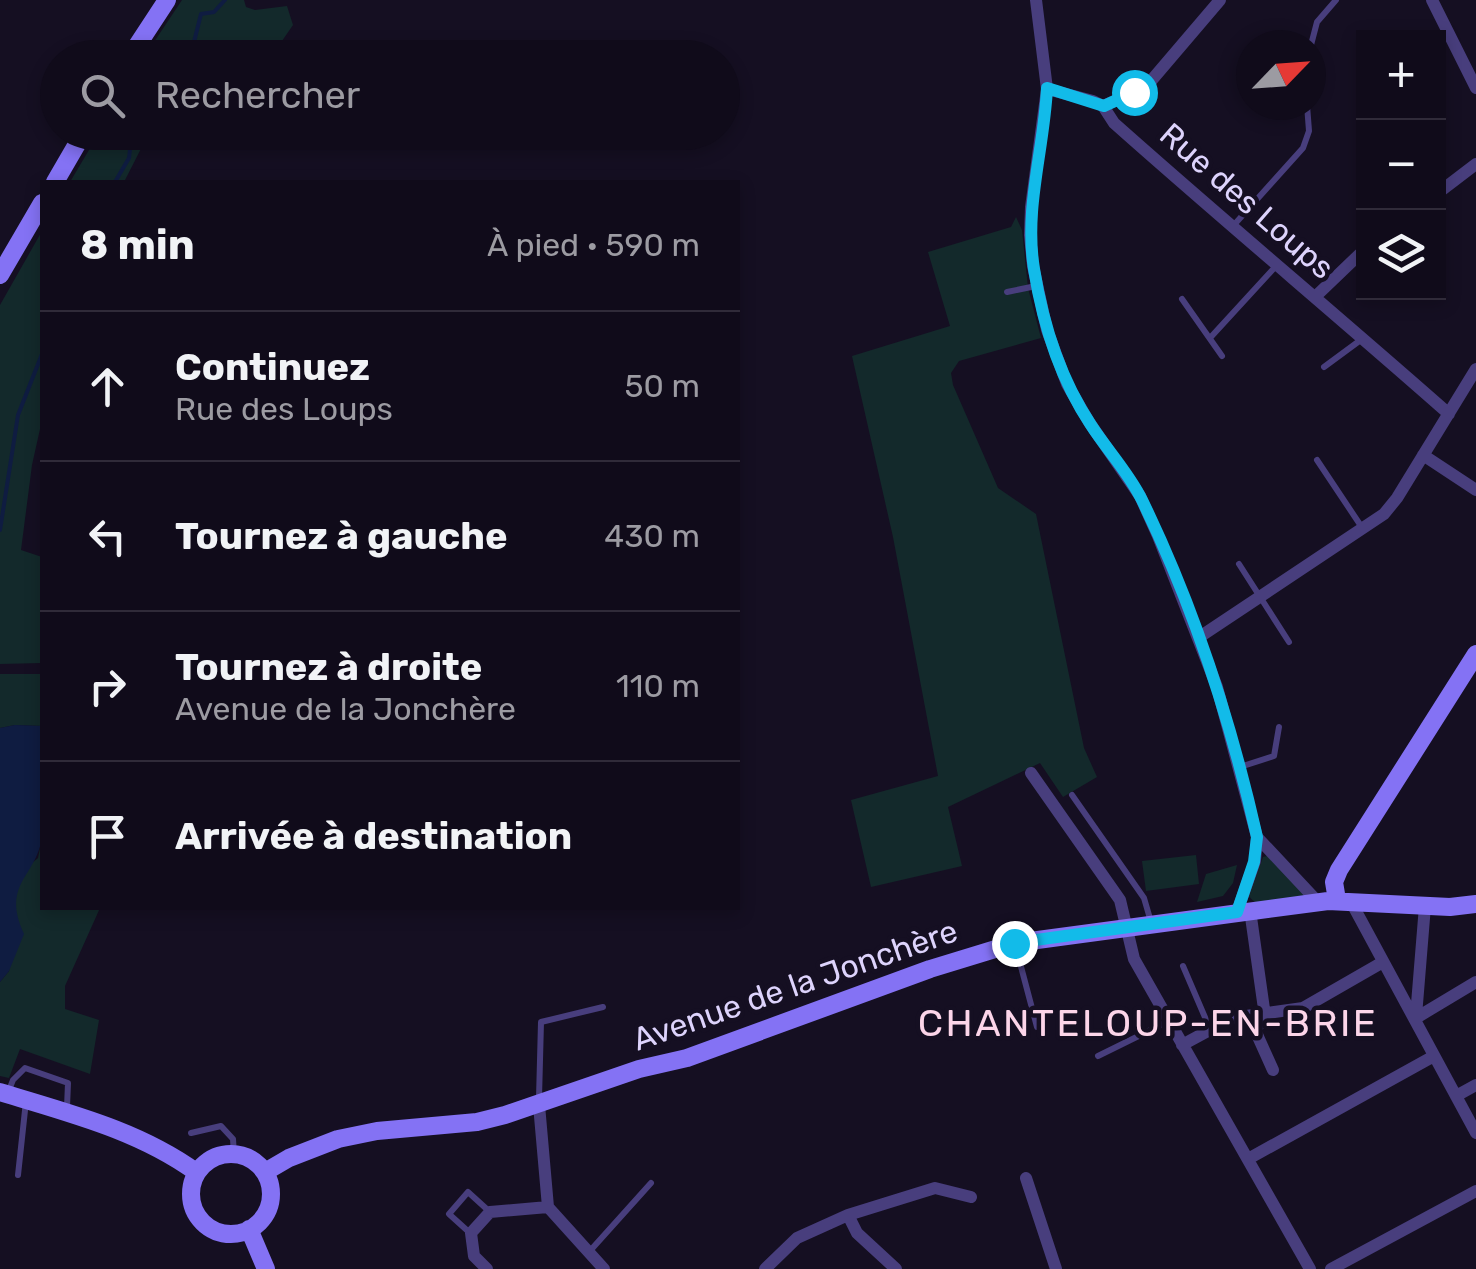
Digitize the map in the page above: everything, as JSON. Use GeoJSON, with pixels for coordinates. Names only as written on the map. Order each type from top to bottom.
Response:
{"type":"FeatureCollection","features":[{"type":"Feature","properties":{"kind":"main road"},"geometry":{"type":"LineString","coordinates":[[141,40],[167,0]]}},
{"type":"Feature","properties":{"kind":"main road"},"geometry":{"type":"LineString","coordinates":[[55,180],[73,150]]}},
{"type":"Feature","properties":{"kind":"main road"},"geometry":{"type":"LineString","coordinates":[[0,275],[40,206]]}},
{"type":"Feature","properties":{"kind":"main road"},"geometry":{"type":"LineString","coordinates":[[1335,901],[1338,870],[1476,654]]}},
{"type":"Feature","properties":{"kind":"main road","name":"Avenue de la Jonchère"},"geometry":{"type":"LineString","coordinates":[[264,1172],[288,1158],[338,1139],[377,1131],[478,1122],[539,1105],[640,1068],[687,1058],[930,969],[1014,943],[1335,901],[1425,906],[1476,904]]}},
{"type":"Feature","properties":{"kind":"main road"},"geometry":{"type":"LineString","coordinates":[[4,1093],[153,1144],[196,1172]]}},
{"type":"Feature","properties":{"kind":"main road"},"geometry":{"type":"LineString","coordinates":[[234,1154],[246,1157],[264,1172],[270,1198],[266,1212],[249,1229],[234,1234],[219,1232],[206,1226],[196,1214],[191,1186],[196,1172],[206,1162],[234,1154]]}},
{"type":"Feature","properties":{"kind":"main road"},"geometry":{"type":"LineString","coordinates":[[249,1229],[266,1269]]}},
{"type":"Feature","properties":{"kind":"street"},"geometry":{"type":"LineString","coordinates":[[1036,0],[1047,88],[1031,207],[1037,286],[1050,341],[1067,384],[1140,496],[1218,687],[1257,837],[1244,911],[1265,1016],[1256,1030],[1273,1070]]}},
{"type":"Feature","properties":{"kind":"street"},"geometry":{"type":"LineString","coordinates":[[1047,88],[1104,106],[1145,88],[1220,0]]}},
{"type":"Feature","properties":{"kind":"street"},"geometry":{"type":"LineString","coordinates":[[1432,0],[1476,88]]}},
{"type":"Feature","properties":{"kind":"street","name":"Rue des Loups"},"geometry":{"type":"LineString","coordinates":[[1104,106],[1114,122],[1231,228],[1316,296],[1449,414]]}},
{"type":"Feature","properties":{"kind":"street"},"geometry":{"type":"LineString","coordinates":[[1446,187],[1476,164]]}},
{"type":"Feature","properties":{"kind":"street"},"geometry":{"type":"LineString","coordinates":[[1316,296],[1356,258]]}},
{"type":"Feature","properties":{"kind":"street"},"geometry":{"type":"LineString","coordinates":[[1198,638],[1384,514],[1476,369]]}},
{"type":"Feature","properties":{"kind":"street"},"geometry":{"type":"LineString","coordinates":[[1423,455],[1476,490]]}},
{"type":"Feature","properties":{"kind":"street"},"geometry":{"type":"LineString","coordinates":[[1032,773],[1120,900],[1134,959],[1310,1269]]}},
{"type":"Feature","properties":{"kind":"street"},"geometry":{"type":"LineString","coordinates":[[1257,837],[1335,901],[1383,962],[1476,1134]]}},
{"type":"Feature","properties":{"kind":"street"},"geometry":{"type":"LineString","coordinates":[[1416,1018],[1425,906]]}},
{"type":"Feature","properties":{"kind":"street"},"geometry":{"type":"LineString","coordinates":[[1182,1045],[1232,1018],[1302,1008],[1383,962]]}},
{"type":"Feature","properties":{"kind":"street"},"geometry":{"type":"LineString","coordinates":[[1416,1018],[1476,982]]}},
{"type":"Feature","properties":{"kind":"street"},"geometry":{"type":"LineString","coordinates":[[1248,1159],[1434,1056]]}},
{"type":"Feature","properties":{"kind":"street"},"geometry":{"type":"LineString","coordinates":[[1456,1096],[1476,1086]]}},
{"type":"Feature","properties":{"kind":"street"},"geometry":{"type":"LineString","coordinates":[[539,1105],[548,1207],[604,1269]]}},
{"type":"Feature","properties":{"kind":"street"},"geometry":{"type":"LineString","coordinates":[[1026,1178],[1056,1269]]}},
{"type":"Feature","properties":{"kind":"street"},"geometry":{"type":"LineString","coordinates":[[765,1269],[797,1238],[848,1215],[935,1188],[971,1197]]}},
{"type":"Feature","properties":{"kind":"street"},"geometry":{"type":"LineString","coordinates":[[1331,1269],[1476,1191]]}},
{"type":"Feature","properties":{"kind":"street"},"geometry":{"type":"LineString","coordinates":[[487,1269],[474,1256],[471,1233],[490,1212],[548,1207]]}},
{"type":"Feature","properties":{"kind":"street"},"geometry":{"type":"LineString","coordinates":[[848,1215],[857,1234],[896,1269]]}},
{"type":"Feature","properties":{"kind":"lane"},"geometry":{"type":"LineString","coordinates":[[1314,30],[1316,22],[1336,0]]}},
{"type":"Feature","properties":{"kind":"lane"},"geometry":{"type":"LineString","coordinates":[[1231,228],[1303,148],[1308,120]]}},
{"type":"Feature","properties":{"kind":"lane"},"geometry":{"type":"LineString","coordinates":[[1210,338],[1277,265]]}},
{"type":"Feature","properties":{"kind":"lane"},"geometry":{"type":"LineString","coordinates":[[1007,292],[1037,286]]}},
{"type":"Feature","properties":{"kind":"lane"},"geometry":{"type":"LineString","coordinates":[[1182,299],[1222,356]]}},
{"type":"Feature","properties":{"kind":"lane"},"geometry":{"type":"LineString","coordinates":[[1324,368],[1364,338]]}},
{"type":"Feature","properties":{"kind":"lane"},"geometry":{"type":"LineString","coordinates":[[1317,460],[1363,528]]}},
{"type":"Feature","properties":{"kind":"lane"},"geometry":{"type":"LineString","coordinates":[[1239,564],[1289,642]]}},
{"type":"Feature","properties":{"kind":"lane"},"geometry":{"type":"LineString","coordinates":[[1240,767],[1274,756],[1279,727]]}},
{"type":"Feature","properties":{"kind":"lane"},"geometry":{"type":"LineString","coordinates":[[1072,795],[1144,898],[1151,924]]}},
{"type":"Feature","properties":{"kind":"lane"},"geometry":{"type":"LineString","coordinates":[[1014,943],[1037,1027]]}},
{"type":"Feature","properties":{"kind":"lane"},"geometry":{"type":"LineString","coordinates":[[1183,966],[1210,1030]]}},
{"type":"Feature","properties":{"kind":"lane"},"geometry":{"type":"LineString","coordinates":[[539,1105],[540,1022],[604,1007]]}},
{"type":"Feature","properties":{"kind":"lane"},"geometry":{"type":"LineString","coordinates":[[1098,1056],[1168,1022]]}},
{"type":"Feature","properties":{"kind":"lane"},"geometry":{"type":"LineString","coordinates":[[4,1093],[26,1068],[68,1083],[66,1114]]}},
{"type":"Feature","properties":{"kind":"lane"},"geometry":{"type":"LineString","coordinates":[[18,1175],[27,1100]]}},
{"type":"Feature","properties":{"kind":"lane"},"geometry":{"type":"LineString","coordinates":[[190,1133],[221,1126],[233,1140],[234,1154]]}},
{"type":"Feature","properties":{"kind":"lane"},"geometry":{"type":"LineString","coordinates":[[588,1253],[651,1183]]}},
{"type":"Feature","properties":{"kind":"lane"},"geometry":{"type":"LineString","coordinates":[[471,1233],[448,1214],[468,1192],[490,1212]]}},
{"type":"Feature","properties":{"kind":"green space"},"geometry":{"type":"Polygon","coordinates":[[[182,0],[244,0],[246,7],[255,10],[287,6],[293,25],[283,40],[155,40],[182,0]]]}},
{"type":"Feature","properties":{"kind":"green space"},"geometry":{"type":"Polygon","coordinates":[[[89,150],[140,150],[125,180],[71,180],[89,150]]]}},
{"type":"Feature","properties":{"kind":"green space"},"geometry":{"type":"Polygon","coordinates":[[[1016,217],[1022,230],[1028,288],[1041,338],[959,361],[951,373],[998,488],[1036,514],[1084,748],[1097,777],[1063,797],[1040,763],[948,807],[962,866],[871,887],[851,800],[938,776],[893,537],[852,356],[950,326],[928,252],[1011,227],[1016,217]]]}},
{"type":"Feature","properties":{"kind":"green space"},"geometry":{"type":"Polygon","coordinates":[[[40,235],[40,429],[21,550],[40,556],[40,663],[0,664],[0,305],[40,235]]]}},
{"type":"Feature","properties":{"kind":"green space"},"geometry":{"type":"Polygon","coordinates":[[[0,674],[40,674],[40,726],[0,728],[0,674]]]}},
{"type":"Feature","properties":{"kind":"green space"},"geometry":{"type":"Polygon","coordinates":[[[40,848],[40,910],[99,910],[65,986],[65,1009],[99,1020],[90,1074],[20,1049],[9,1078],[0,1076],[0,982],[9,971],[17,923],[14,895],[25,869],[38,858],[40,848]]]}},
{"type":"Feature","properties":{"kind":"green space"},"geometry":{"type":"Polygon","coordinates":[[[1196,855],[1199,884],[1146,891],[1142,861],[1196,855]]]}},
{"type":"Feature","properties":{"kind":"green space"},"geometry":{"type":"Polygon","coordinates":[[[1267,856],[1307,895],[1268,905],[1254,901],[1249,896],[1263,857],[1267,856]]]}},
{"type":"Feature","properties":{"kind":"green space"},"geometry":{"type":"Polygon","coordinates":[[[1237,865],[1233,883],[1223,896],[1197,902],[1206,874],[1237,865]]]}},
{"type":"Feature","properties":{"kind":"water"},"geometry":{"type":"Polygon","coordinates":[[[40,726],[40,845],[18,891],[16,903],[24,934],[9,971],[0,982],[0,728],[40,726]]]}},
{"type":"Feature","properties":{"kind":"waterway"},"geometry":{"type":"LineString","coordinates":[[194,40],[201,14],[214,12],[225,0]]}},
{"type":"Feature","properties":{"kind":"waterway"},"geometry":{"type":"LineString","coordinates":[[116,180],[130,150]]}},
{"type":"Feature","properties":{"kind":"waterway"},"geometry":{"type":"LineString","coordinates":[[0,530],[18,415],[40,359]]}},
{"type":"Feature","properties":{"kind":"district","name":"CHANTELOUP-EN-BRIE"},"geometry":{"type":"Point","coordinates":[1148,1023]}},
{"type":"Feature","properties":{"kind":"route"},"geometry":{"type":"LineString","coordinates":[[1014,943],[1237,912],[1254,862],[1257,837],[1218,687],[1140,496],[1089,422],[1060,370],[1033,266],[1031,207],[1047,88],[1104,106],[1134,92]]}}]}
